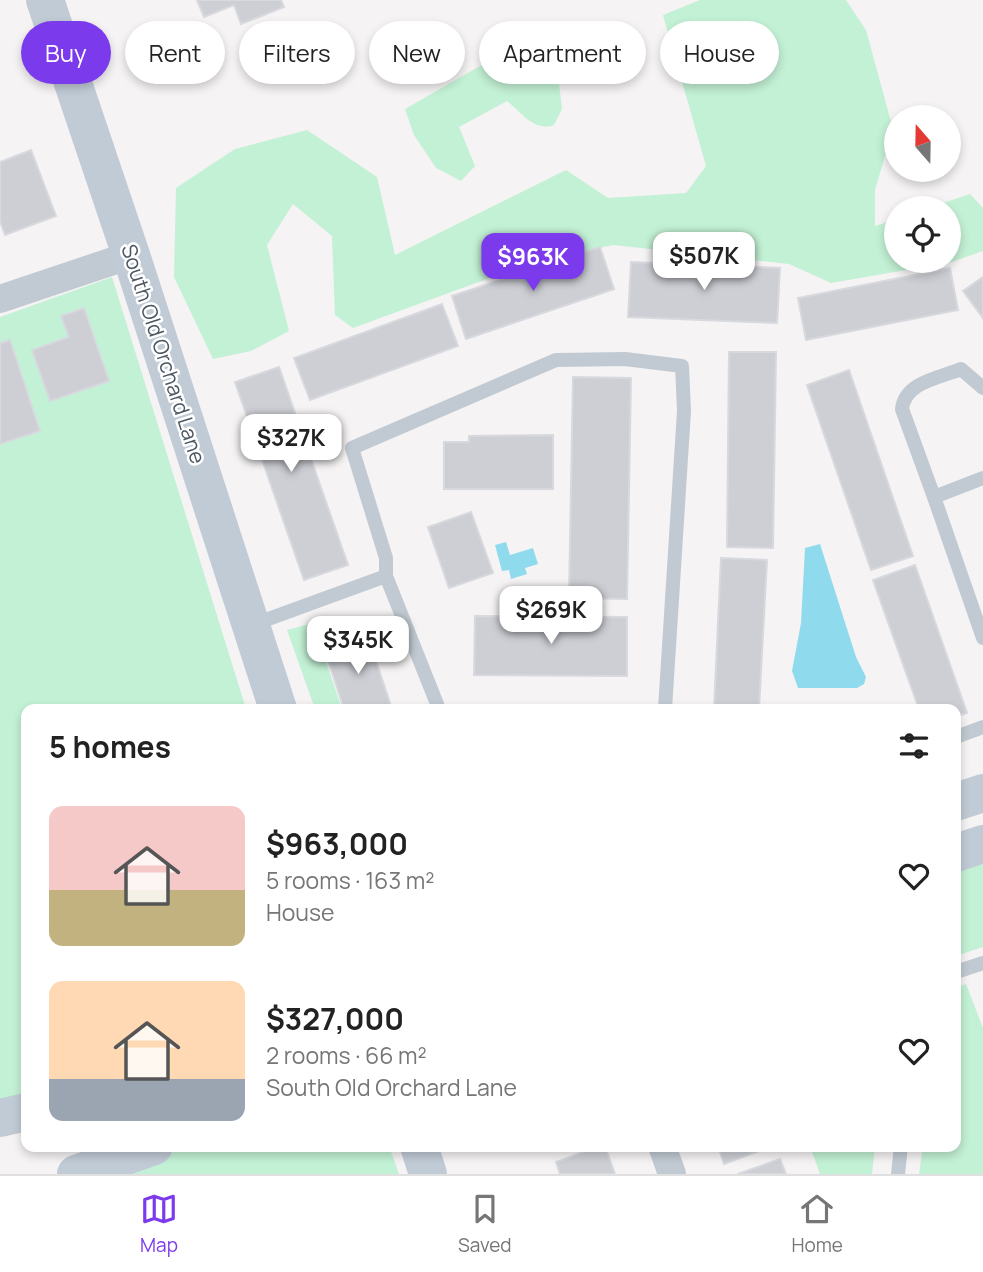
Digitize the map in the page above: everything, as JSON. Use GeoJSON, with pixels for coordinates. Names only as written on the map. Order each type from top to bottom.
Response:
{"type":"FeatureCollection","features":[{"type":"Feature","properties":{"kind":"street","name":"South Old Orchard Lane"},"geometry":{"type":"LineString","coordinates":[[45,0],[276,704]]}},
{"type":"Feature","properties":{"kind":"street"},"geometry":{"type":"LineString","coordinates":[[0,299],[131,255]]}},
{"type":"Feature","properties":{"kind":"street"},"geometry":{"type":"LineString","coordinates":[[961,800],[983,793]]}},
{"type":"Feature","properties":{"kind":"street"},"geometry":{"type":"LineString","coordinates":[[961,851],[983,844]]}},
{"type":"Feature","properties":{"kind":"street"},"geometry":{"type":"LineString","coordinates":[[0,1118],[21,1113]]}},
{"type":"Feature","properties":{"kind":"street"},"geometry":{"type":"LineString","coordinates":[[76,1174],[137,1152]]}},
{"type":"Feature","properties":{"kind":"street"},"geometry":{"type":"LineString","coordinates":[[421,1152],[430,1174]]}},
{"type":"Feature","properties":{"kind":"street"},"geometry":{"type":"LineString","coordinates":[[430,1174],[435,1152]]}},
{"type":"Feature","properties":{"kind":"street"},"geometry":{"type":"LineString","coordinates":[[664,1152],[672,1174]]}},
{"type":"Feature","properties":{"kind":"lane"},"geometry":{"type":"LineString","coordinates":[[437,704],[386,576],[386,558],[352,448],[556,360],[625,359],[682,366],[684,411],[665,704]]}},
{"type":"Feature","properties":{"kind":"lane"},"geometry":{"type":"LineString","coordinates":[[983,388],[961,369],[912,389],[904,398],[902,409],[983,638]]}},
{"type":"Feature","properties":{"kind":"lane"},"geometry":{"type":"LineString","coordinates":[[934,497],[983,478]]}},
{"type":"Feature","properties":{"kind":"lane"},"geometry":{"type":"LineString","coordinates":[[251,625],[386,576]]}},
{"type":"Feature","properties":{"kind":"lane"},"geometry":{"type":"LineString","coordinates":[[961,735],[983,727]]}},
{"type":"Feature","properties":{"kind":"lane"},"geometry":{"type":"LineString","coordinates":[[961,970],[983,963]]}},
{"type":"Feature","properties":{"kind":"lane"},"geometry":{"type":"LineString","coordinates":[[898,1174],[900,1152]]}},
{"type":"Feature","properties":{"kind":"green space"},"geometry":{"type":"Polygon","coordinates":[[[700,0],[846,0],[866,30],[886,105],[884,105],[884,160],[875,190],[875,226],[884,223],[884,273],[889,273],[831,283],[789,264],[613,245],[525,265],[353,328],[335,315],[332,236],[293,204],[267,245],[289,331],[251,351],[213,359],[174,277],[176,188],[235,149],[307,130],[377,177],[395,255],[566,170],[608,198],[686,193],[706,166],[683,84],[779,84],[779,21],[665,21],[663,15],[700,0]]]}},
{"type":"Feature","properties":{"kind":"green space"},"geometry":{"type":"Polygon","coordinates":[[[479,67],[479,84],[559,84],[562,109],[554,125],[540,126],[523,116],[507,101],[459,127],[475,166],[461,181],[436,168],[414,135],[405,109],[449,84],[465,84],[465,75],[479,67]]]}},
{"type":"Feature","properties":{"kind":"green space"},"geometry":{"type":"Polygon","coordinates":[[[970,194],[983,208],[983,251],[961,259],[961,197],[970,194]]]}},
{"type":"Feature","properties":{"kind":"green space"},"geometry":{"type":"Polygon","coordinates":[[[112,277],[244,704],[21,704],[21,1096],[0,1102],[0,317],[112,277]]]}},
{"type":"Feature","properties":{"kind":"green space"},"geometry":{"type":"Polygon","coordinates":[[[313,623],[340,704],[313,704],[287,630],[313,623]]]}},
{"type":"Feature","properties":{"kind":"green space"},"geometry":{"type":"Polygon","coordinates":[[[983,862],[983,947],[961,954],[961,866],[983,862]]]}},
{"type":"Feature","properties":{"kind":"green space"},"geometry":{"type":"Polygon","coordinates":[[[966,984],[983,1028],[983,1174],[919,1174],[922,1152],[961,1152],[961,986],[966,984]]]}},
{"type":"Feature","properties":{"kind":"green space"},"geometry":{"type":"Polygon","coordinates":[[[174,1152],[391,1152],[399,1174],[107,1174],[174,1152]]]}},
{"type":"Feature","properties":{"kind":"green space"},"geometry":{"type":"Polygon","coordinates":[[[812,1152],[874,1152],[872,1174],[820,1174],[812,1152]]]}},
{"type":"Feature","properties":{"kind":"water"},"geometry":{"type":"Polygon","coordinates":[[[506,542],[510,555],[533,548],[538,564],[525,568],[527,574],[511,579],[509,570],[502,571],[495,545],[506,542]]]}},
{"type":"Feature","properties":{"kind":"water"},"geometry":{"type":"Polygon","coordinates":[[[820,544],[856,657],[866,677],[864,684],[857,688],[798,688],[792,671],[801,623],[805,548],[820,544]]]}},
{"type":"Feature","properties":{"kind":"building"},"geometry":{"type":"Polygon","coordinates":[[[197,0],[281,0],[284,7],[249,21],[240,21],[234,5],[204,17],[197,0]]]}},
{"type":"Feature","properties":{"kind":"building"},"geometry":{"type":"Polygon","coordinates":[[[31,150],[56,216],[5,235],[0,221],[0,162],[31,150]]]}},
{"type":"Feature","properties":{"kind":"building"},"geometry":{"type":"Polygon","coordinates":[[[600,247],[614,289],[466,339],[452,296],[600,247]]]}},
{"type":"Feature","properties":{"kind":"building"},"geometry":{"type":"Polygon","coordinates":[[[631,262],[780,268],[777,323],[628,317],[631,262]]]}},
{"type":"Feature","properties":{"kind":"building"},"geometry":{"type":"Polygon","coordinates":[[[925,273],[951,273],[958,310],[806,340],[798,298],[925,273]]]}},
{"type":"Feature","properties":{"kind":"building"},"geometry":{"type":"Polygon","coordinates":[[[983,277],[983,318],[963,291],[983,277]]]}},
{"type":"Feature","properties":{"kind":"building"},"geometry":{"type":"Polygon","coordinates":[[[442,304],[458,346],[310,400],[294,358],[442,304]]]}},
{"type":"Feature","properties":{"kind":"building"},"geometry":{"type":"Polygon","coordinates":[[[84,308],[109,381],[50,401],[32,350],[69,337],[61,316],[84,308]]]}},
{"type":"Feature","properties":{"kind":"building"},"geometry":{"type":"Polygon","coordinates":[[[10,340],[40,431],[0,444],[0,343],[10,340]]]}},
{"type":"Feature","properties":{"kind":"building"},"geometry":{"type":"Polygon","coordinates":[[[729,352],[776,352],[773,548],[727,547],[729,352]]]}},
{"type":"Feature","properties":{"kind":"building"},"geometry":{"type":"Polygon","coordinates":[[[279,367],[348,565],[304,580],[235,382],[279,367]]]}},
{"type":"Feature","properties":{"kind":"building"},"geometry":{"type":"Polygon","coordinates":[[[849,370],[913,556],[871,570],[807,385],[849,370]]]}},
{"type":"Feature","properties":{"kind":"building"},"geometry":{"type":"Polygon","coordinates":[[[573,377],[631,378],[627,599],[569,598],[573,377]]]}},
{"type":"Feature","properties":{"kind":"building"},"geometry":{"type":"Polygon","coordinates":[[[553,435],[553,489],[444,489],[444,442],[469,442],[469,436],[553,435]]]}},
{"type":"Feature","properties":{"kind":"building"},"geometry":{"type":"Polygon","coordinates":[[[471,512],[493,573],[449,588],[428,527],[471,512]]]}},
{"type":"Feature","properties":{"kind":"building"},"geometry":{"type":"Polygon","coordinates":[[[721,558],[767,560],[759,704],[714,704],[721,558]]]}},
{"type":"Feature","properties":{"kind":"building"},"geometry":{"type":"Polygon","coordinates":[[[915,565],[967,713],[961,715],[961,704],[917,704],[873,580],[915,565]]]}},
{"type":"Feature","properties":{"kind":"building"},"geometry":{"type":"Polygon","coordinates":[[[475,616],[627,617],[627,676],[474,675],[475,616]]]}},
{"type":"Feature","properties":{"kind":"building"},"geometry":{"type":"Polygon","coordinates":[[[368,637],[390,704],[342,704],[325,651],[368,637]]]}},
{"type":"Feature","properties":{"kind":"building"},"geometry":{"type":"Polygon","coordinates":[[[583,1152],[607,1152],[615,1174],[560,1174],[556,1162],[583,1152]]]}},
{"type":"Feature","properties":{"kind":"building"},"geometry":{"type":"Polygon","coordinates":[[[720,1152],[757,1152],[724,1164],[720,1152]]]}},
{"type":"Feature","properties":{"kind":"building"},"geometry":{"type":"Polygon","coordinates":[[[780,1159],[786,1174],[738,1174],[780,1159]]]}}]}
